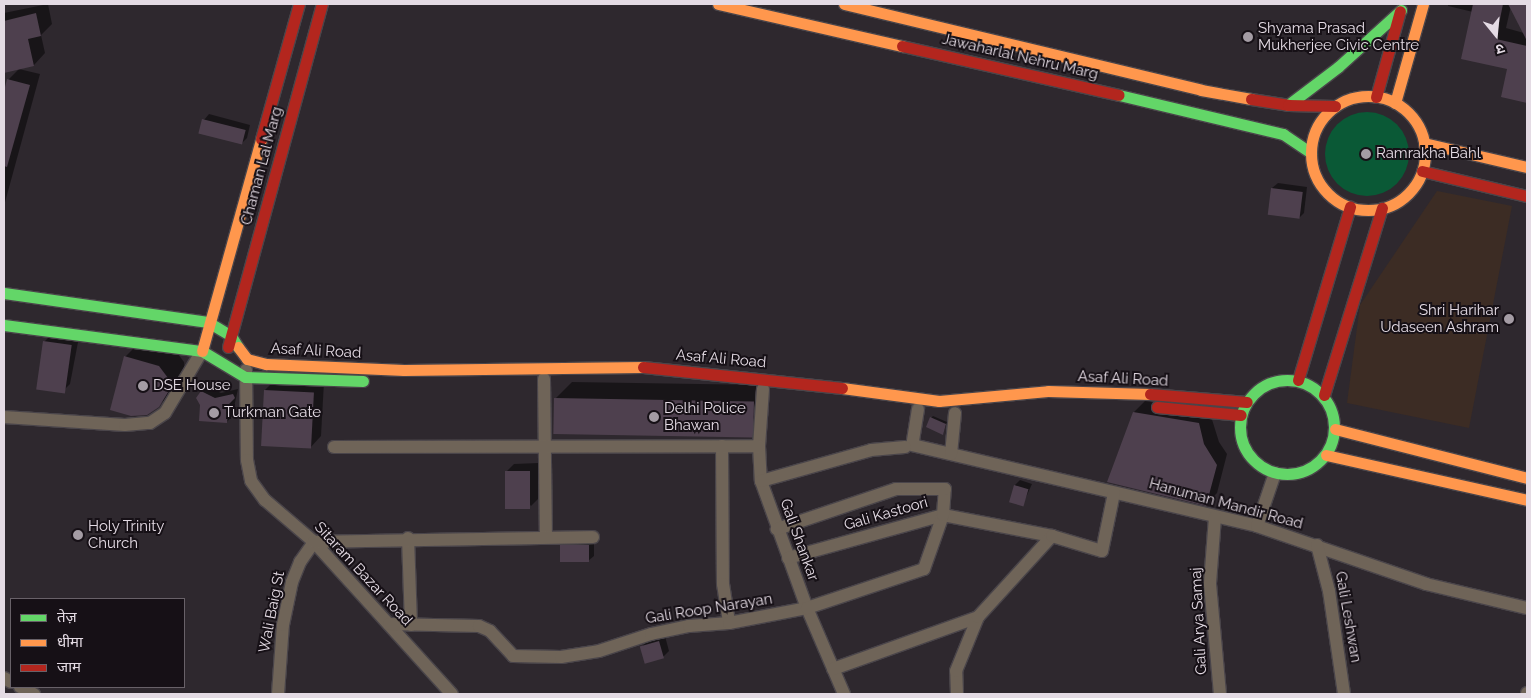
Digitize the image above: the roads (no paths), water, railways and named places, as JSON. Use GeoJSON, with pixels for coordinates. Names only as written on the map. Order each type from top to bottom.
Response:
{"type":"FeatureCollection","features":[{"type":"Feature","properties":{"kind":"main road","name":"Chaman Lal Marg"},"geometry":{"type":"LineString","coordinates":[[208,322],[299,4]]}},
{"type":"Feature","properties":{"kind":"main road","name":"Chaman Lal Marg"},"geometry":{"type":"LineString","coordinates":[[231,336],[322,4]]}},
{"type":"Feature","properties":{"kind":"main road","name":"Jawaharlal Nehru Marg"},"geometry":{"type":"LineString","coordinates":[[718,4],[1259,127],[1283,134],[1311,153]]}},
{"type":"Feature","properties":{"kind":"main road","name":"Jawaharlal Nehru Marg"},"geometry":{"type":"LineString","coordinates":[[844,4],[1201,90],[1288,105],[1334,106]]}},
{"type":"Feature","properties":{"kind":"main road"},"geometry":{"type":"LineString","coordinates":[[1395,102],[1423,4]]}},
{"type":"Feature","properties":{"kind":"main road"},"geometry":{"type":"LineString","coordinates":[[1288,105],[1338,67],[1401,7]]}},
{"type":"Feature","properties":{"kind":"main road"},"geometry":{"type":"LineString","coordinates":[[1376,97],[1401,7]]}},
{"type":"Feature","properties":{"kind":"main road"},"geometry":{"type":"LineString","coordinates":[[1376,97],[1395,102],[1414,119],[1424,143],[1422,170],[1404,197],[1382,208],[1350,207],[1334,199],[1321,186],[1315,176],[1311,153],[1317,127],[1334,106],[1354,98],[1376,97]]}},
{"type":"Feature","properties":{"kind":"main road"},"geometry":{"type":"LineString","coordinates":[[1424,143],[1527,167]]}},
{"type":"Feature","properties":{"kind":"main road"},"geometry":{"type":"LineString","coordinates":[[1422,170],[1527,196]]}},
{"type":"Feature","properties":{"kind":"main road"},"geometry":{"type":"LineString","coordinates":[[1298,380],[1350,207]]}},
{"type":"Feature","properties":{"kind":"main road"},"geometry":{"type":"LineString","coordinates":[[1324,395],[1382,208]]}},
{"type":"Feature","properties":{"kind":"main road"},"geometry":{"type":"LineString","coordinates":[[4,293],[208,322],[231,336],[247,359]]}},
{"type":"Feature","properties":{"kind":"main road"},"geometry":{"type":"LineString","coordinates":[[202,351],[208,322]]}},
{"type":"Feature","properties":{"kind":"main road","name":"Asaf Ali Road"},"geometry":{"type":"LineString","coordinates":[[4,325],[202,351],[245,377],[404,382],[643,379],[763,389],[918,409],[959,412]]}},
{"type":"Feature","properties":{"kind":"main road"},"geometry":{"type":"LineString","coordinates":[[223,365],[231,336]]}},
{"type":"Feature","properties":{"kind":"main road","name":"Asaf Ali Road"},"geometry":{"type":"LineString","coordinates":[[247,359],[266,364],[404,370],[644,368],[764,378],[938,400],[1048,391],[1107,390],[1247,402]]}},
{"type":"Feature","properties":{"kind":"main road"},"geometry":{"type":"LineString","coordinates":[[1298,380],[1324,395],[1334,416],[1335,429],[1326,454],[1304,472],[1276,473],[1251,457],[1240,430],[1241,415],[1247,402],[1269,383],[1298,380]]}},
{"type":"Feature","properties":{"kind":"main road","name":"Asaf Ali Road"},"geometry":{"type":"LineString","coordinates":[[981,410],[1048,403],[1106,402],[1241,415]]}},
{"type":"Feature","properties":{"kind":"main road"},"geometry":{"type":"LineString","coordinates":[[1335,429],[1527,478]]}},
{"type":"Feature","properties":{"kind":"main road"},"geometry":{"type":"LineString","coordinates":[[1326,454],[1527,500]]}},
{"type":"Feature","properties":{"kind":"street"},"geometry":{"type":"LineString","coordinates":[[4,417],[126,425],[150,423],[165,413],[202,351]]}},
{"type":"Feature","properties":{"kind":"street","name":"Sitaram Bazar Road"},"geometry":{"type":"LineString","coordinates":[[247,359],[245,377],[247,460],[251,481],[265,500],[314,542],[452,694]]}},
{"type":"Feature","properties":{"kind":"street"},"geometry":{"type":"LineString","coordinates":[[544,379],[546,536]]}},
{"type":"Feature","properties":{"kind":"street","name":"Gali Shankar"},"geometry":{"type":"LineString","coordinates":[[763,389],[759,446],[761,481],[777,530],[807,608],[844,694]]}},
{"type":"Feature","properties":{"kind":"street"},"geometry":{"type":"LineString","coordinates":[[909,446],[918,409]]}},
{"type":"Feature","properties":{"kind":"street"},"geometry":{"type":"LineString","coordinates":[[950,454],[959,412]]}},
{"type":"Feature","properties":{"kind":"street"},"geometry":{"type":"LineString","coordinates":[[722,446],[723,584],[729,624]]}},
{"type":"Feature","properties":{"kind":"street"},"geometry":{"type":"LineString","coordinates":[[334,447],[759,446]]}},
{"type":"Feature","properties":{"kind":"street","name":"Hanuman Mandir Road"},"geometry":{"type":"LineString","coordinates":[[761,481],[870,450],[909,446],[1257,526],[1317,545],[1426,584],[1527,608]]}},
{"type":"Feature","properties":{"kind":"street"},"geometry":{"type":"LineString","coordinates":[[1257,526],[1276,473]]}},
{"type":"Feature","properties":{"kind":"street"},"geometry":{"type":"LineString","coordinates":[[777,530],[896,489],[945,489],[943,515]]}},
{"type":"Feature","properties":{"kind":"street","name":"Gali Kastoori"},"geometry":{"type":"LineString","coordinates":[[788,558],[943,515],[1052,536],[1102,551],[1114,493]]}},
{"type":"Feature","properties":{"kind":"street","name":"Gali Roop Narayan"},"geometry":{"type":"LineString","coordinates":[[389,624],[478,626],[490,631],[513,656],[527,658],[599,651],[650,634],[689,626],[729,624],[807,608],[924,569],[943,515]]}},
{"type":"Feature","properties":{"kind":"street","name":"Gali Arya Samaj"},"geometry":{"type":"LineString","coordinates":[[1215,517],[1210,584],[1220,694]]}},
{"type":"Feature","properties":{"kind":"street"},"geometry":{"type":"LineString","coordinates":[[957,694],[956,671],[978,617],[1052,536]]}},
{"type":"Feature","properties":{"kind":"street"},"geometry":{"type":"LineString","coordinates":[[314,542],[408,538],[593,537]]}},
{"type":"Feature","properties":{"kind":"street"},"geometry":{"type":"LineString","coordinates":[[408,538],[411,625]]}},
{"type":"Feature","properties":{"kind":"street","name":"Wali Baig St"},"geometry":{"type":"LineString","coordinates":[[278,694],[283,625],[292,582],[314,542]]}},
{"type":"Feature","properties":{"kind":"street","name":"Gali Leshwan"},"geometry":{"type":"LineString","coordinates":[[1317,545],[1329,591],[1344,694]]}},
{"type":"Feature","properties":{"kind":"street"},"geometry":{"type":"LineString","coordinates":[[833,668],[978,617]]}},
{"type":"Feature","properties":{"kind":"street"},"geometry":{"type":"LineString","coordinates":[[22,688],[34,694]]}},
{"type":"Feature","properties":{"kind":"place","name":"Shyama Prasad Mukherjee Civic Centre"},"geometry":{"type":"Point","coordinates":[1248,37]}},
{"type":"Feature","properties":{"kind":"place","name":"Ramrakha Bahl"},"geometry":{"type":"Point","coordinates":[1366,154]}},
{"type":"Feature","properties":{"kind":"place","name":"Shri Harihar Udaseen Ashram"},"geometry":{"type":"Point","coordinates":[1509,319]}},
{"type":"Feature","properties":{"kind":"place","name":"DSE House"},"geometry":{"type":"Point","coordinates":[143,386]}},
{"type":"Feature","properties":{"kind":"place","name":"Turkman Gate"},"geometry":{"type":"Point","coordinates":[214,413]}},
{"type":"Feature","properties":{"kind":"place","name":"Delhi Police Bhawan"},"geometry":{"type":"Point","coordinates":[654,417]}},
{"type":"Feature","properties":{"kind":"place","name":"Holy Trinity Church"},"geometry":{"type":"Point","coordinates":[78,535]}}]}
